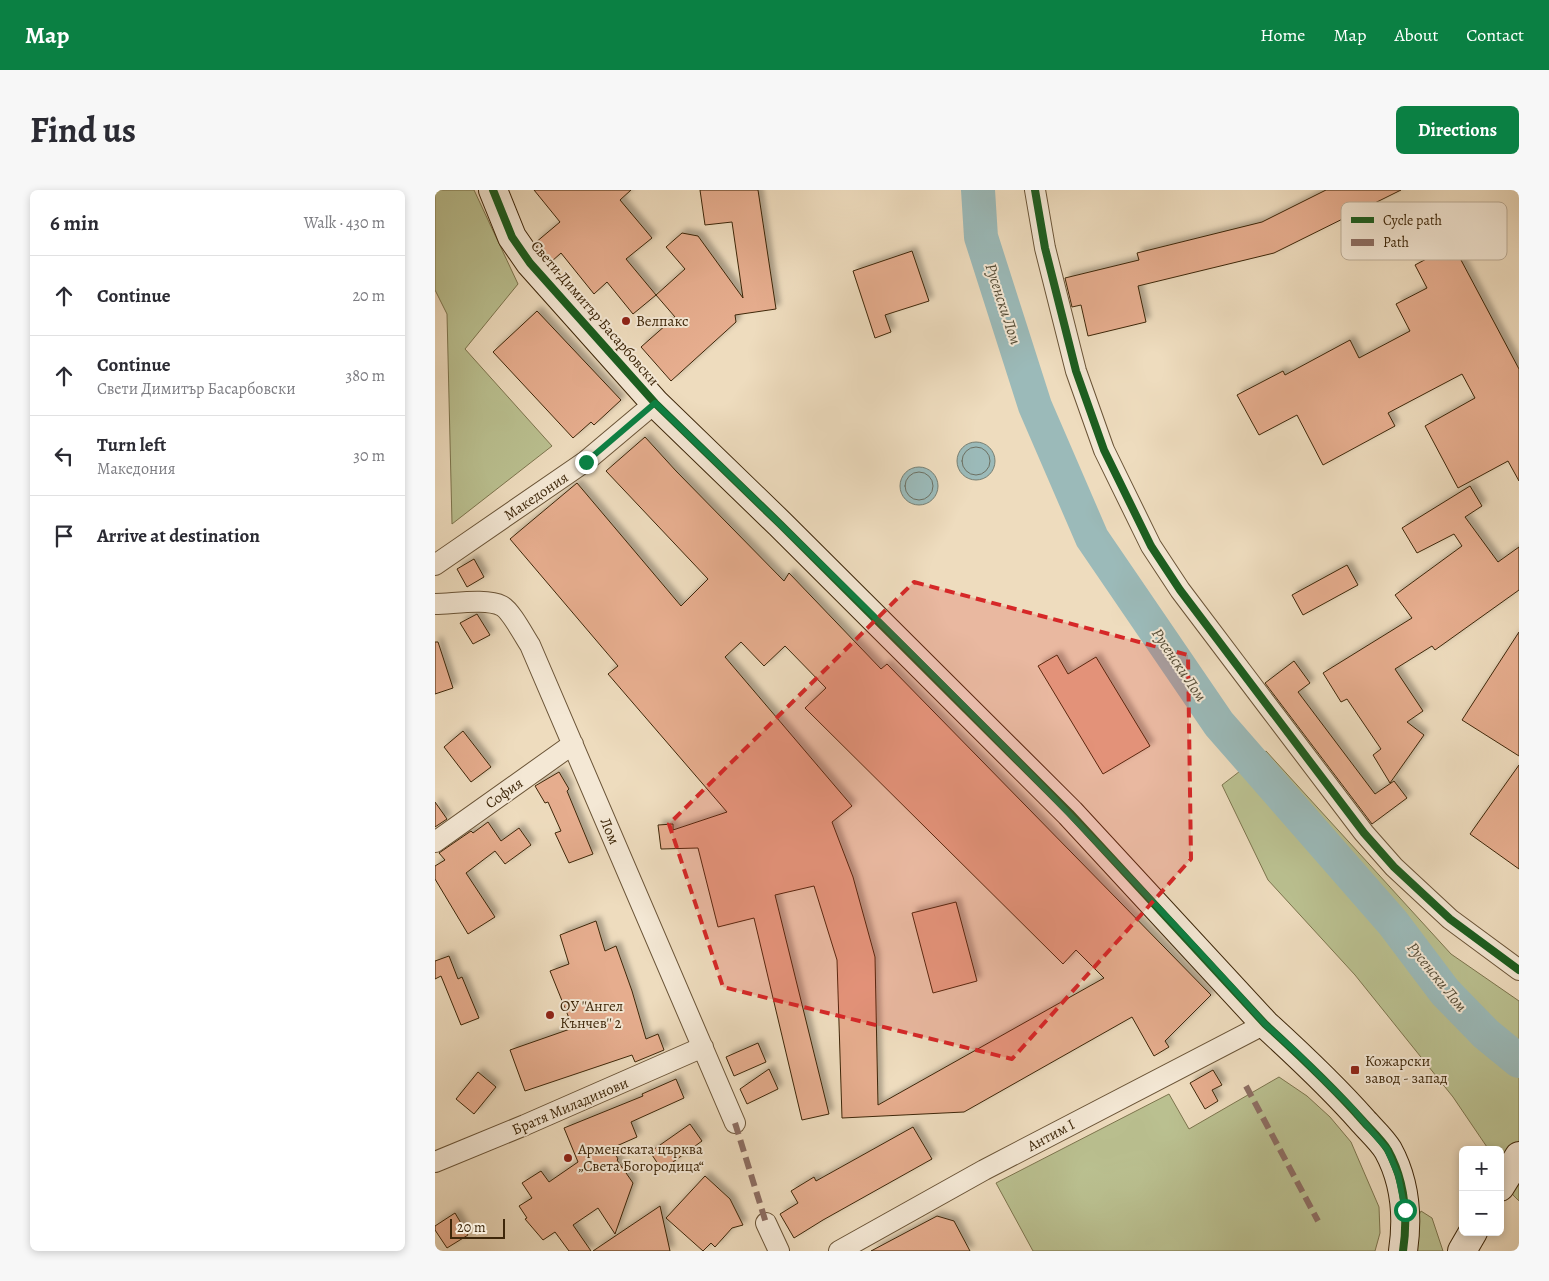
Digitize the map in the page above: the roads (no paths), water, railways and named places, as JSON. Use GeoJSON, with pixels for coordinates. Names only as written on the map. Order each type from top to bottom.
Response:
{"type":"FeatureCollection","features":[{"type":"Feature","properties":{"kind":"street","name":"Свети Димитър Басарбовски"},"geometry":{"type":"LineString","coordinates":[[493,190],[512,237],[530,263],[655,403],[780,524],[1070,813],[1265,1024],[1351,1107],[1387,1149],[1398,1175],[1405,1210],[1403,1251]]}},
{"type":"Feature","properties":{"kind":"street"},"geometry":{"type":"LineString","coordinates":[[1035,190],[1045,248],[1076,371],[1104,450],[1151,546],[1180,590],[1365,833],[1394,868],[1450,919],[1519,970]]}},
{"type":"Feature","properties":{"kind":"street","name":"Македония"},"geometry":{"type":"LineString","coordinates":[[435,565],[586,462],[655,403]]}},
{"type":"Feature","properties":{"kind":"street","name":"Лом"},"geometry":{"type":"LineString","coordinates":[[435,604],[477,601],[502,607],[518,626],[530,645],[735,1123]]}},
{"type":"Feature","properties":{"kind":"street","name":"София"},"geometry":{"type":"LineString","coordinates":[[435,842],[573,744]]}},
{"type":"Feature","properties":{"kind":"street","name":"Антим I"},"geometry":{"type":"LineString","coordinates":[[839,1251],[984,1170],[1265,1024]]}},
{"type":"Feature","properties":{"kind":"street","name":"Братя Миладинови"},"geometry":{"type":"LineString","coordinates":[[435,1162],[703,1048]]}},
{"type":"Feature","properties":{"kind":"street"},"geometry":{"type":"LineString","coordinates":[[1504,1180],[1519,1156]]}},
{"type":"Feature","properties":{"kind":"street"},"geometry":{"type":"LineString","coordinates":[[766,1223],[779,1251]]}},
{"type":"Feature","properties":{"kind":"street"},"geometry":{"type":"LineString","coordinates":[[1462,1251],[1471,1236]]}},
{"type":"Feature","properties":{"kind":"water"},"geometry":{"type":"Polygon","coordinates":[[[976,442],[989,448],[995,461],[989,474],[976,480],[963,474],[957,461],[963,448],[976,442]]]}},
{"type":"Feature","properties":{"kind":"water"},"geometry":{"type":"Polygon","coordinates":[[[919,467],[932,473],[938,486],[932,499],[919,505],[906,499],[900,486],[906,473],[919,467]]]}},
{"type":"Feature","properties":{"kind":"waterway","name":"Русенски Лом"},"geometry":{"type":"LineString","coordinates":[[978,190],[981,237],[1035,406],[1092,538],[1219,724],[1393,923],[1445,992],[1486,1034],[1519,1061]]}},
{"type":"Feature","properties":{"kind":"place","name":"Велпакс"},"geometry":{"type":"Point","coordinates":[626,321]}},
{"type":"Feature","properties":{"kind":"place","name":"ОУ ''Ангел Кънчев'' 2"},"geometry":{"type":"Point","coordinates":[550,1015]}},
{"type":"Feature","properties":{"kind":"place","name":"Кожарски завод - запад"},"geometry":{"type":"Point","coordinates":[1355,1070]}},
{"type":"Feature","properties":{"kind":"place","name":"Арменската църква „Света Богородица“"},"geometry":{"type":"Point","coordinates":[568,1158]}}]}
